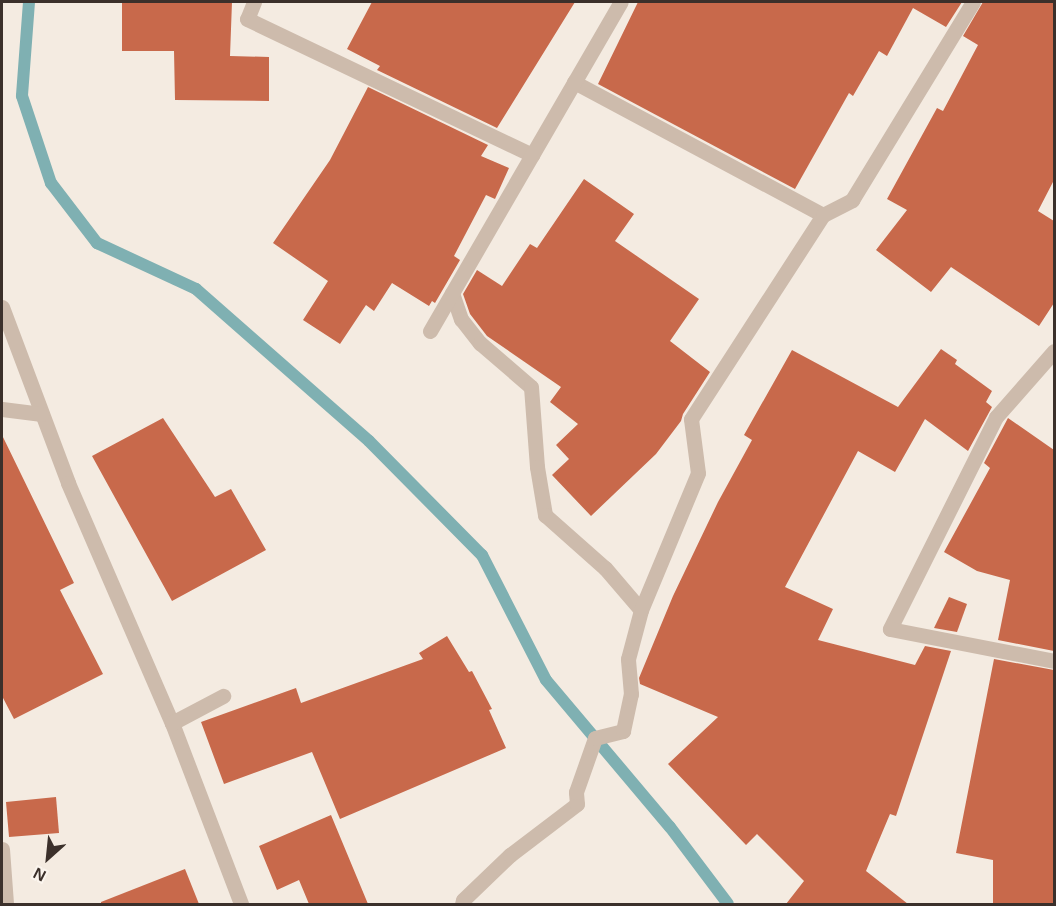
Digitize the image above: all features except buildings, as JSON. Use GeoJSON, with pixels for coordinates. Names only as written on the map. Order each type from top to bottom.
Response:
{"type":"FeatureCollection","features":[{"type":"Feature","properties":{"kind":"street"},"geometry":{"type":"LineString","coordinates":[[254,2],[247,19],[532,155]]}},
{"type":"Feature","properties":{"kind":"street"},"geometry":{"type":"LineString","coordinates":[[430,331],[621,2]]}},
{"type":"Feature","properties":{"kind":"street"},"geometry":{"type":"LineString","coordinates":[[462,904],[463,900],[510,855],[577,804],[576,792],[595,738],[623,731],[631,694],[628,658],[641,609],[698,473],[691,419],[823,215],[852,200],[973,2]]}},
{"type":"Feature","properties":{"kind":"street"},"geometry":{"type":"LineString","coordinates":[[574,82],[823,215]]}},
{"type":"Feature","properties":{"kind":"street"},"geometry":{"type":"LineString","coordinates":[[452,293],[461,319],[480,343],[531,387],[536,456],[545,515],[605,568],[641,609]]}},
{"type":"Feature","properties":{"kind":"street"},"geometry":{"type":"LineString","coordinates":[[2,307],[68,483],[172,723],[241,904]]}},
{"type":"Feature","properties":{"kind":"street"},"geometry":{"type":"LineString","coordinates":[[1054,351],[996,417],[890,630],[1054,661]]}},
{"type":"Feature","properties":{"kind":"street"},"geometry":{"type":"LineString","coordinates":[[2,409],[42,414]]}},
{"type":"Feature","properties":{"kind":"street"},"geometry":{"type":"LineString","coordinates":[[172,723],[223,696]]}},
{"type":"Feature","properties":{"kind":"street"},"geometry":{"type":"LineString","coordinates":[[2,849],[6,904]]}},
{"type":"Feature","properties":{"kind":"waterway"},"geometry":{"type":"LineString","coordinates":[[29,2],[22,96],[51,183],[97,243],[196,289],[369,441],[482,555],[546,680],[670,827],[728,904]]}}]}
